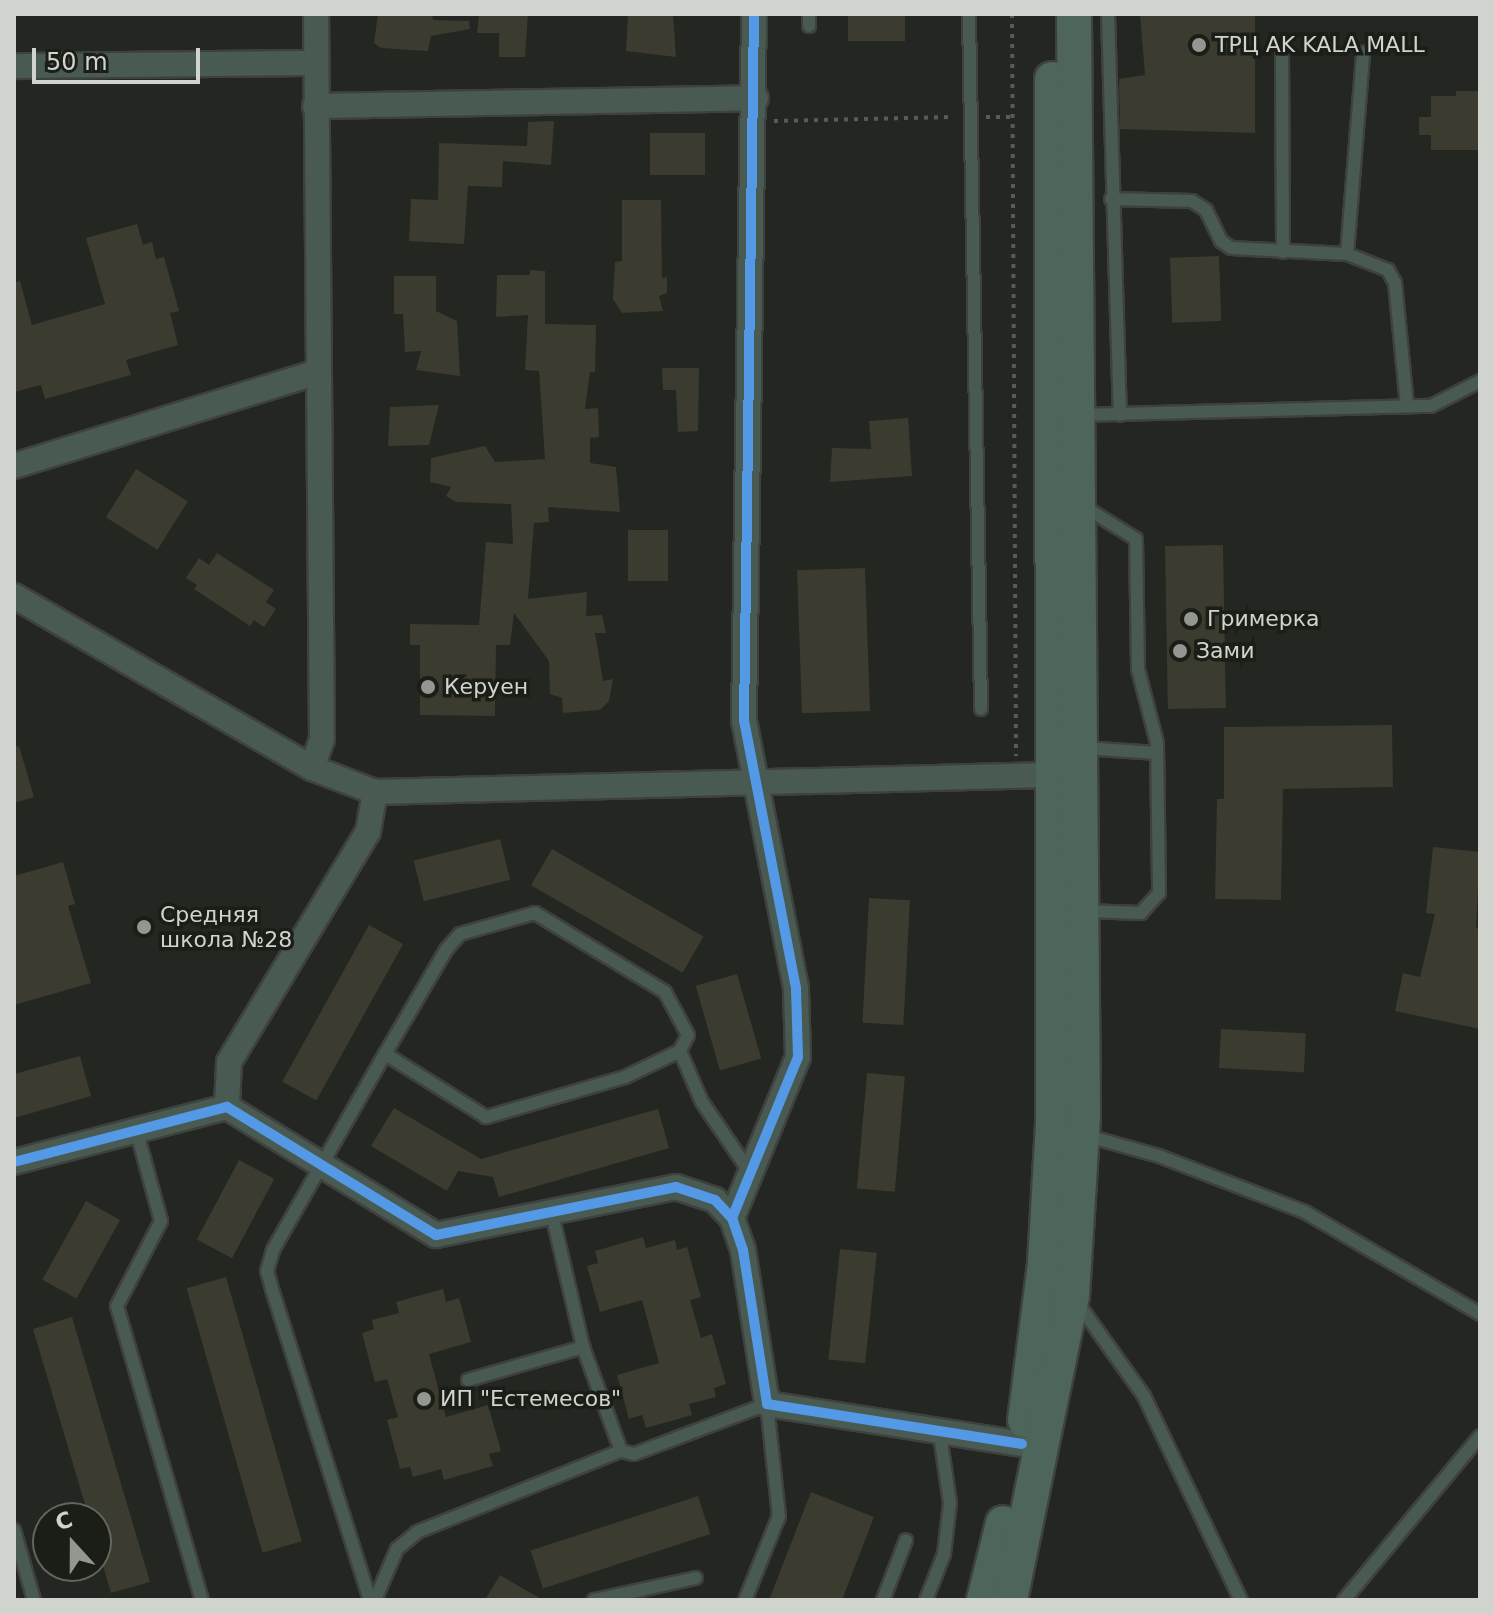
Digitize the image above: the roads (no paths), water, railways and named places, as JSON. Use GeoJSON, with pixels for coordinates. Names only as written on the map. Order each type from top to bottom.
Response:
{"type":"FeatureCollection","features":[{"type":"Feature","properties":{"kind":"main road"},"geometry":{"type":"LineString","coordinates":[[984,1600],[1072,1296],[1056,767],[1052,14]]}},
{"type":"Feature","properties":{"kind":"main road"},"geometry":{"type":"LineString","coordinates":[[1010,1600],[1031,1445],[1045,1263],[1067,1130],[1082,911],[1056,767],[1079,504],[1074,14]]}},
{"type":"Feature","properties":{"kind":"street"},"geometry":{"type":"LineString","coordinates":[[312,768],[322,739],[316,14]]}},
{"type":"Feature","properties":{"kind":"street"},"geometry":{"type":"LineString","coordinates":[[732,1218],[798,1057],[796,988],[744,720],[756,110],[754,14]]}},
{"type":"Feature","properties":{"kind":"street"},"geometry":{"type":"LineString","coordinates":[[14,66],[316,63]]}},
{"type":"Feature","properties":{"kind":"street"},"geometry":{"type":"LineString","coordinates":[[315,106],[756,110]]}},
{"type":"Feature","properties":{"kind":"street"},"geometry":{"type":"LineString","coordinates":[[14,466],[318,372]]}},
{"type":"Feature","properties":{"kind":"street"},"geometry":{"type":"LineString","coordinates":[[14,596],[312,768],[375,792],[755,784],[1056,767]]}},
{"type":"Feature","properties":{"kind":"street"},"geometry":{"type":"LineString","coordinates":[[227,1107],[229,1062],[368,832],[375,792]]}},
{"type":"Feature","properties":{"kind":"street"},"geometry":{"type":"LineString","coordinates":[[14,1162],[227,1107],[320,1168],[436,1235],[676,1187],[715,1200],[732,1218],[743,1250],[767,1404],[940,1435],[1031,1445]]}},
{"type":"Feature","properties":{"kind":"lane"},"geometry":{"type":"LineString","coordinates":[[969,14],[981,709]]}},
{"type":"Feature","properties":{"kind":"lane"},"geometry":{"type":"LineString","coordinates":[[1108,14],[1111,199],[1120,415]]}},
{"type":"Feature","properties":{"kind":"lane"},"geometry":{"type":"LineString","coordinates":[[1282,53],[1283,252]]}},
{"type":"Feature","properties":{"kind":"lane"},"geometry":{"type":"LineString","coordinates":[[1347,254],[1363,53]]}},
{"type":"Feature","properties":{"kind":"lane"},"geometry":{"type":"LineString","coordinates":[[1111,199],[1192,201],[1206,210],[1225,245],[1283,252],[1347,254],[1393,276],[1407,406]]}},
{"type":"Feature","properties":{"kind":"lane"},"geometry":{"type":"LineString","coordinates":[[1079,415],[1431,406],[1480,381]]}},
{"type":"Feature","properties":{"kind":"lane"},"geometry":{"type":"LineString","coordinates":[[1079,504],[1136,539],[1138,669],[1157,753],[1159,893],[1141,913],[1082,911]]}},
{"type":"Feature","properties":{"kind":"lane"},"geometry":{"type":"LineString","coordinates":[[1056,767],[1157,753]]}},
{"type":"Feature","properties":{"kind":"lane"},"geometry":{"type":"LineString","coordinates":[[372,1600],[267,1271],[273,1250],[385,1054],[460,934],[535,913],[665,992],[688,1035],[680,1051],[625,1077],[486,1117],[385,1054]]}},
{"type":"Feature","properties":{"kind":"lane"},"geometry":{"type":"LineString","coordinates":[[680,1051],[702,1102],[749,1171]]}},
{"type":"Feature","properties":{"kind":"lane"},"geometry":{"type":"LineString","coordinates":[[136,1129],[161,1221],[117,1306],[202,1600]]}},
{"type":"Feature","properties":{"kind":"lane"},"geometry":{"type":"LineString","coordinates":[[1067,1130],[1159,1156],[1305,1212],[1480,1314]]}},
{"type":"Feature","properties":{"kind":"lane"},"geometry":{"type":"LineString","coordinates":[[551,1210],[583,1347],[621,1451]]}},
{"type":"Feature","properties":{"kind":"lane"},"geometry":{"type":"LineString","coordinates":[[1072,1296],[1144,1396],[1241,1600]]}},
{"type":"Feature","properties":{"kind":"lane"},"geometry":{"type":"LineString","coordinates":[[468,1380],[583,1347]]}},
{"type":"Feature","properties":{"kind":"lane"},"geometry":{"type":"LineString","coordinates":[[372,1600],[397,1549],[417,1532],[621,1451],[634,1454],[767,1404],[779,1516],[745,1600]]}},
{"type":"Feature","properties":{"kind":"lane"},"geometry":{"type":"LineString","coordinates":[[926,1600],[944,1554],[950,1503],[940,1435]]}},
{"type":"Feature","properties":{"kind":"lane"},"geometry":{"type":"LineString","coordinates":[[1344,1600],[1480,1436]]}},
{"type":"Feature","properties":{"kind":"lane"},"geometry":{"type":"LineString","coordinates":[[14,1530],[34,1600]]}},
{"type":"Feature","properties":{"kind":"lane"},"geometry":{"type":"LineString","coordinates":[[883,1600],[906,1540]]}},
{"type":"Feature","properties":{"kind":"lane"},"geometry":{"type":"LineString","coordinates":[[594,1600],[696,1578]]}},
{"type":"Feature","properties":{"kind":"place","name":"ТРЦ AK KALA MALL"},"geometry":{"type":"Point","coordinates":[1199,45]}},
{"type":"Feature","properties":{"kind":"place","name":"Гримерка"},"geometry":{"type":"Point","coordinates":[1191,619]}},
{"type":"Feature","properties":{"kind":"place","name":"Зами"},"geometry":{"type":"Point","coordinates":[1180,651]}},
{"type":"Feature","properties":{"kind":"place","name":"Керуен"},"geometry":{"type":"Point","coordinates":[428,687]}},
{"type":"Feature","properties":{"kind":"place","name":"Средняя школа №28"},"geometry":{"type":"Point","coordinates":[144,927]}},
{"type":"Feature","properties":{"kind":"place","name":"ИП \"Естемесов\""},"geometry":{"type":"Point","coordinates":[424,1399]}}]}
